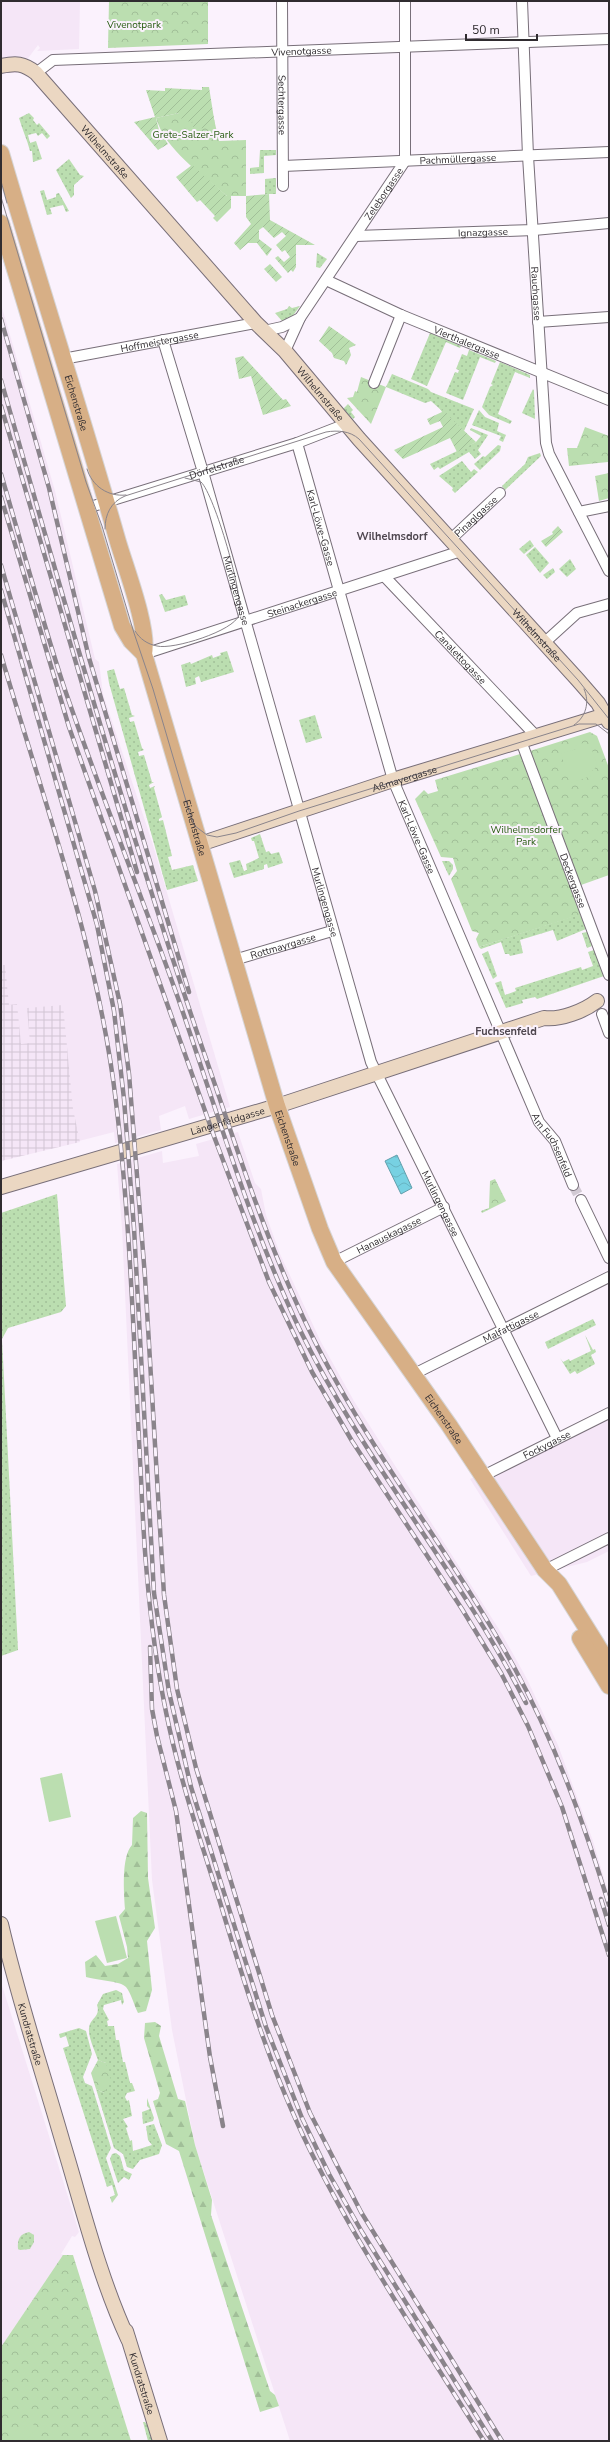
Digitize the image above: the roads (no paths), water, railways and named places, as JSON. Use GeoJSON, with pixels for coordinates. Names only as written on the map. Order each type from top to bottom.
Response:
{"type":"FeatureCollection","features":[{"type":"Feature","properties":{"kind":"main road","name":"Eichenstraße"},"geometry":{"type":"LineString","coordinates":[[1,153],[107,502],[140,620],[145,641],[144,654],[277,1106],[320,1229],[334,1262],[483,1476],[545,1570],[559,1584],[609,1664]]}},
{"type":"Feature","properties":{"kind":"main road","name":"Eichenstraße"},"geometry":{"type":"LineString","coordinates":[[1,223],[122,626],[131,641],[144,654]]}},
{"type":"Feature","properties":{"kind":"main road","name":"Eichenstraße"},"geometry":{"type":"LineString","coordinates":[[545,1570],[550,1590],[609,1686]]}},
{"type":"Feature","properties":{"kind":"street","name":"Sechtergasse"},"geometry":{"type":"LineString","coordinates":[[282,1],[284,186]]}},
{"type":"Feature","properties":{"kind":"street","name":"Zeleborgasse"},"geometry":{"type":"LineString","coordinates":[[284,351],[300,318],[405,161],[405,1]]}},
{"type":"Feature","properties":{"kind":"street","name":"Rauchgasse"},"geometry":{"type":"LineString","coordinates":[[522,1],[528,156],[534,230],[538,322],[549,454],[609,571]]}},
{"type":"Feature","properties":{"kind":"street","name":"Vivenotgasse"},"geometry":{"type":"LineString","coordinates":[[36,73],[53,60],[283,53],[405,46],[609,39]]}},
{"type":"Feature","properties":{"kind":"street"},"geometry":{"type":"LineString","coordinates":[[1,66],[16,63],[26,65],[36,73]]}},
{"type":"Feature","properties":{"kind":"street","name":"Wilhelmstraße"},"geometry":{"type":"LineString","coordinates":[[36,73],[260,327],[284,351],[346,424],[544,643],[608,717]]}},
{"type":"Feature","properties":{"kind":"street","name":"Pachmüllergasse"},"geometry":{"type":"LineString","coordinates":[[283,166],[609,152]]}},
{"type":"Feature","properties":{"kind":"street","name":"Ignazgasse"},"geometry":{"type":"LineString","coordinates":[[356,236],[534,230],[609,223]]}},
{"type":"Feature","properties":{"kind":"street","name":"Vierthalergasse"},"geometry":{"type":"LineString","coordinates":[[326,280],[401,315],[609,400]]}},
{"type":"Feature","properties":{"kind":"street"},"geometry":{"type":"LineString","coordinates":[[374,383],[401,315]]}},
{"type":"Feature","properties":{"kind":"street"},"geometry":{"type":"LineString","coordinates":[[538,322],[609,317]]}},
{"type":"Feature","properties":{"kind":"street","name":"Zeleborgasse"},"geometry":{"type":"LineString","coordinates":[[260,327],[282,327],[300,318]]}},
{"type":"Feature","properties":{"kind":"street","name":"Hoffmeistergasse"},"geometry":{"type":"LineString","coordinates":[[63,359],[163,340],[260,327]]}},
{"type":"Feature","properties":{"kind":"street","name":"Murlingengasse"},"geometry":{"type":"LineString","coordinates":[[163,340],[203,472],[332,931],[371,1062],[557,1438]]}},
{"type":"Feature","properties":{"kind":"street","name":"Dörfelstraße"},"geometry":{"type":"LineString","coordinates":[[87,508],[296,443],[346,424]]}},
{"type":"Feature","properties":{"kind":"street","name":"Karl-Löwe-Gasse"},"geometry":{"type":"LineString","coordinates":[[296,443],[393,780],[532,1105]]}},
{"type":"Feature","properties":{"kind":"street","name":"Pinaglgasse"},"geometry":{"type":"LineString","coordinates":[[450,540],[500,493]]}},
{"type":"Feature","properties":{"kind":"street"},"geometry":{"type":"LineString","coordinates":[[579,512],[609,506]]}},
{"type":"Feature","properties":{"kind":"street","name":"Steinackergasse"},"geometry":{"type":"LineString","coordinates":[[144,654],[245,619],[338,592],[461,551]]}},
{"type":"Feature","properties":{"kind":"street","name":"Canalettogasse"},"geometry":{"type":"LineString","coordinates":[[384,577],[536,736]]}},
{"type":"Feature","properties":{"kind":"street"},"geometry":{"type":"LineString","coordinates":[[544,643],[577,613],[609,604]]}},
{"type":"Feature","properties":{"kind":"street","name":"Aßmayergasse"},"geometry":{"type":"LineString","coordinates":[[200,844],[393,780],[536,736],[608,717]]}},
{"type":"Feature","properties":{"kind":"street","name":"Deckergasse"},"geometry":{"type":"LineString","coordinates":[[521,741],[609,974]]}},
{"type":"Feature","properties":{"kind":"street","name":"Rottmayrgasse"},"geometry":{"type":"LineString","coordinates":[[234,960],[332,931]]}},
{"type":"Feature","properties":{"kind":"street","name":"Längenfeldgasse"},"geometry":{"type":"LineString","coordinates":[[1,1187],[277,1106],[544,1018],[552,1019],[588,1008],[603,999]]}},
{"type":"Feature","properties":{"kind":"street"},"geometry":{"type":"LineString","coordinates":[[602,1014],[609,1034]]}},
{"type":"Feature","properties":{"kind":"street","name":"Am Fuchsenfeld"},"geometry":{"type":"LineString","coordinates":[[532,1105],[539,1122],[555,1142],[573,1185]]}},
{"type":"Feature","properties":{"kind":"street"},"geometry":{"type":"LineString","coordinates":[[581,1200],[609,1258]]}},
{"type":"Feature","properties":{"kind":"street","name":"Hanauskagasse"},"geometry":{"type":"LineString","coordinates":[[334,1262],[444,1208]]}},
{"type":"Feature","properties":{"kind":"street","name":"Malfattigasse"},"geometry":{"type":"LineString","coordinates":[[412,1375],[609,1277]]}},
{"type":"Feature","properties":{"kind":"street","name":"Fockygasse"},"geometry":{"type":"LineString","coordinates":[[483,1476],[609,1413]]}},
{"type":"Feature","properties":{"kind":"street"},"geometry":{"type":"LineString","coordinates":[[545,1570],[609,1538]]}},
{"type":"Feature","properties":{"kind":"street","name":"Kundratstraße"},"geometry":{"type":"LineString","coordinates":[[1,1924],[15,1983],[64,2144],[86,2195],[157,2437]]}},
{"type":"Feature","properties":{"kind":"water"},"geometry":{"type":"Polygon","coordinates":[[[397,1155],[412,1188],[401,1194],[385,1161],[397,1155]]]}},
{"type":"Feature","properties":{"kind":"tunnel"},"geometry":{"type":"LineString","coordinates":[[573,1185],[581,1200]]}},
{"type":"Feature","properties":{"kind":"tram line"},"geometry":{"type":"LineString","coordinates":[[1,181],[7,203]]}},
{"type":"Feature","properties":{"kind":"tram line"},"geometry":{"type":"LineString","coordinates":[[1,197],[86,482],[102,526],[189,811],[195,826],[207,835],[217,837],[236,833],[299,811],[579,724],[596,724],[609,734]]}},
{"type":"Feature","properties":{"kind":"tram line"},"geometry":{"type":"LineString","coordinates":[[105,529],[106,518],[110,509],[116,502],[125,496],[326,432],[339,431],[348,433],[359,439],[578,680],[609,719]]}},
{"type":"Feature","properties":{"kind":"tram line"},"geometry":{"type":"LineString","coordinates":[[87,469],[93,481],[102,489],[113,494],[126,495]]}},
{"type":"Feature","properties":{"kind":"tram line"},"geometry":{"type":"LineString","coordinates":[[135,631],[144,641],[150,644],[157,646],[176,645],[215,633],[235,621],[239,615],[240,605],[233,569],[213,505],[207,490],[201,482],[185,478]]}},
{"type":"Feature","properties":{"kind":"tram line"},"geometry":{"type":"LineString","coordinates":[[574,725],[578,722],[586,709],[587,699],[584,689]]}},
{"type":"Feature","properties":{"kind":"railway"},"geometry":{"type":"LineString","coordinates":[[1,319],[49,488],[89,658],[189,992]]}},
{"type":"Feature","properties":{"kind":"railway"},"geometry":{"type":"LineString","coordinates":[[1,380],[122,798],[174,964],[246,1177],[270,1241],[283,1273],[320,1352],[346,1398],[373,1443],[488,1621],[529,1695],[568,1783],[609,1905]]}},
{"type":"Feature","properties":{"kind":"railway"},"geometry":{"type":"LineString","coordinates":[[1,406],[137,872]]}},
{"type":"Feature","properties":{"kind":"railway"},"geometry":{"type":"LineString","coordinates":[[1,474],[39,608],[64,687],[178,998],[249,1206],[281,1288],[324,1377],[352,1424],[472,1608],[526,1703]]}},
{"type":"Feature","properties":{"kind":"railway"},"geometry":{"type":"LineString","coordinates":[[1,497],[69,727],[215,1139],[269,1282],[312,1372],[352,1441],[462,1609],[501,1673],[528,1726],[562,1807],[609,1955]]}},
{"type":"Feature","properties":{"kind":"railway"},"geometry":{"type":"LineString","coordinates":[[1,565],[95,891],[120,1004],[129,1074],[145,1277],[164,1595],[177,1689],[196,1768],[272,2015],[310,2113],[361,2212],[502,2441]]}},
{"type":"Feature","properties":{"kind":"railway"},"geometry":{"type":"LineString","coordinates":[[1,590],[97,925],[114,1011],[124,1099],[134,1228],[154,1593],[169,1692],[191,1787],[266,2027],[302,2118],[329,2174],[362,2232],[492,2441]]}},
{"type":"Feature","properties":{"kind":"railway"},"geometry":{"type":"LineString","coordinates":[[1,655],[68,876],[83,932],[108,1045],[121,1149],[132,1290],[144,1537],[149,1596],[160,1683],[171,1736],[198,1831],[249,1997],[271,2059],[296,2120],[329,2188],[371,2261],[484,2441]]}},
{"type":"Feature","properties":{"kind":"railway"},"geometry":{"type":"LineString","coordinates":[[150,1647],[152,1709],[157,1736],[176,1811],[210,2057],[223,2126]]}},
{"type":"Feature","properties":{"kind":"railway"},"geometry":{"type":"LineString","coordinates":[[601,1899],[609,1925]]}},
{"type":"Feature","properties":{"kind":"district","name":"Wilhelmsdorf"},"geometry":{"type":"Point","coordinates":[392,536]}},
{"type":"Feature","properties":{"kind":"district","name":"Fuchsenfeld"},"geometry":{"type":"Point","coordinates":[506,1031]}},
{"type":"Feature","properties":{"kind":"park label","name":"Vivenotpark"},"geometry":{"type":"Point","coordinates":[134,24]}},
{"type":"Feature","properties":{"kind":"park label","name":"Grete-Salzer-Park"},"geometry":{"type":"Point","coordinates":[193,134]}},
{"type":"Feature","properties":{"kind":"park label","name":"Wilhelmsdorfer Park"},"geometry":{"type":"Point","coordinates":[526,834]}}]}
